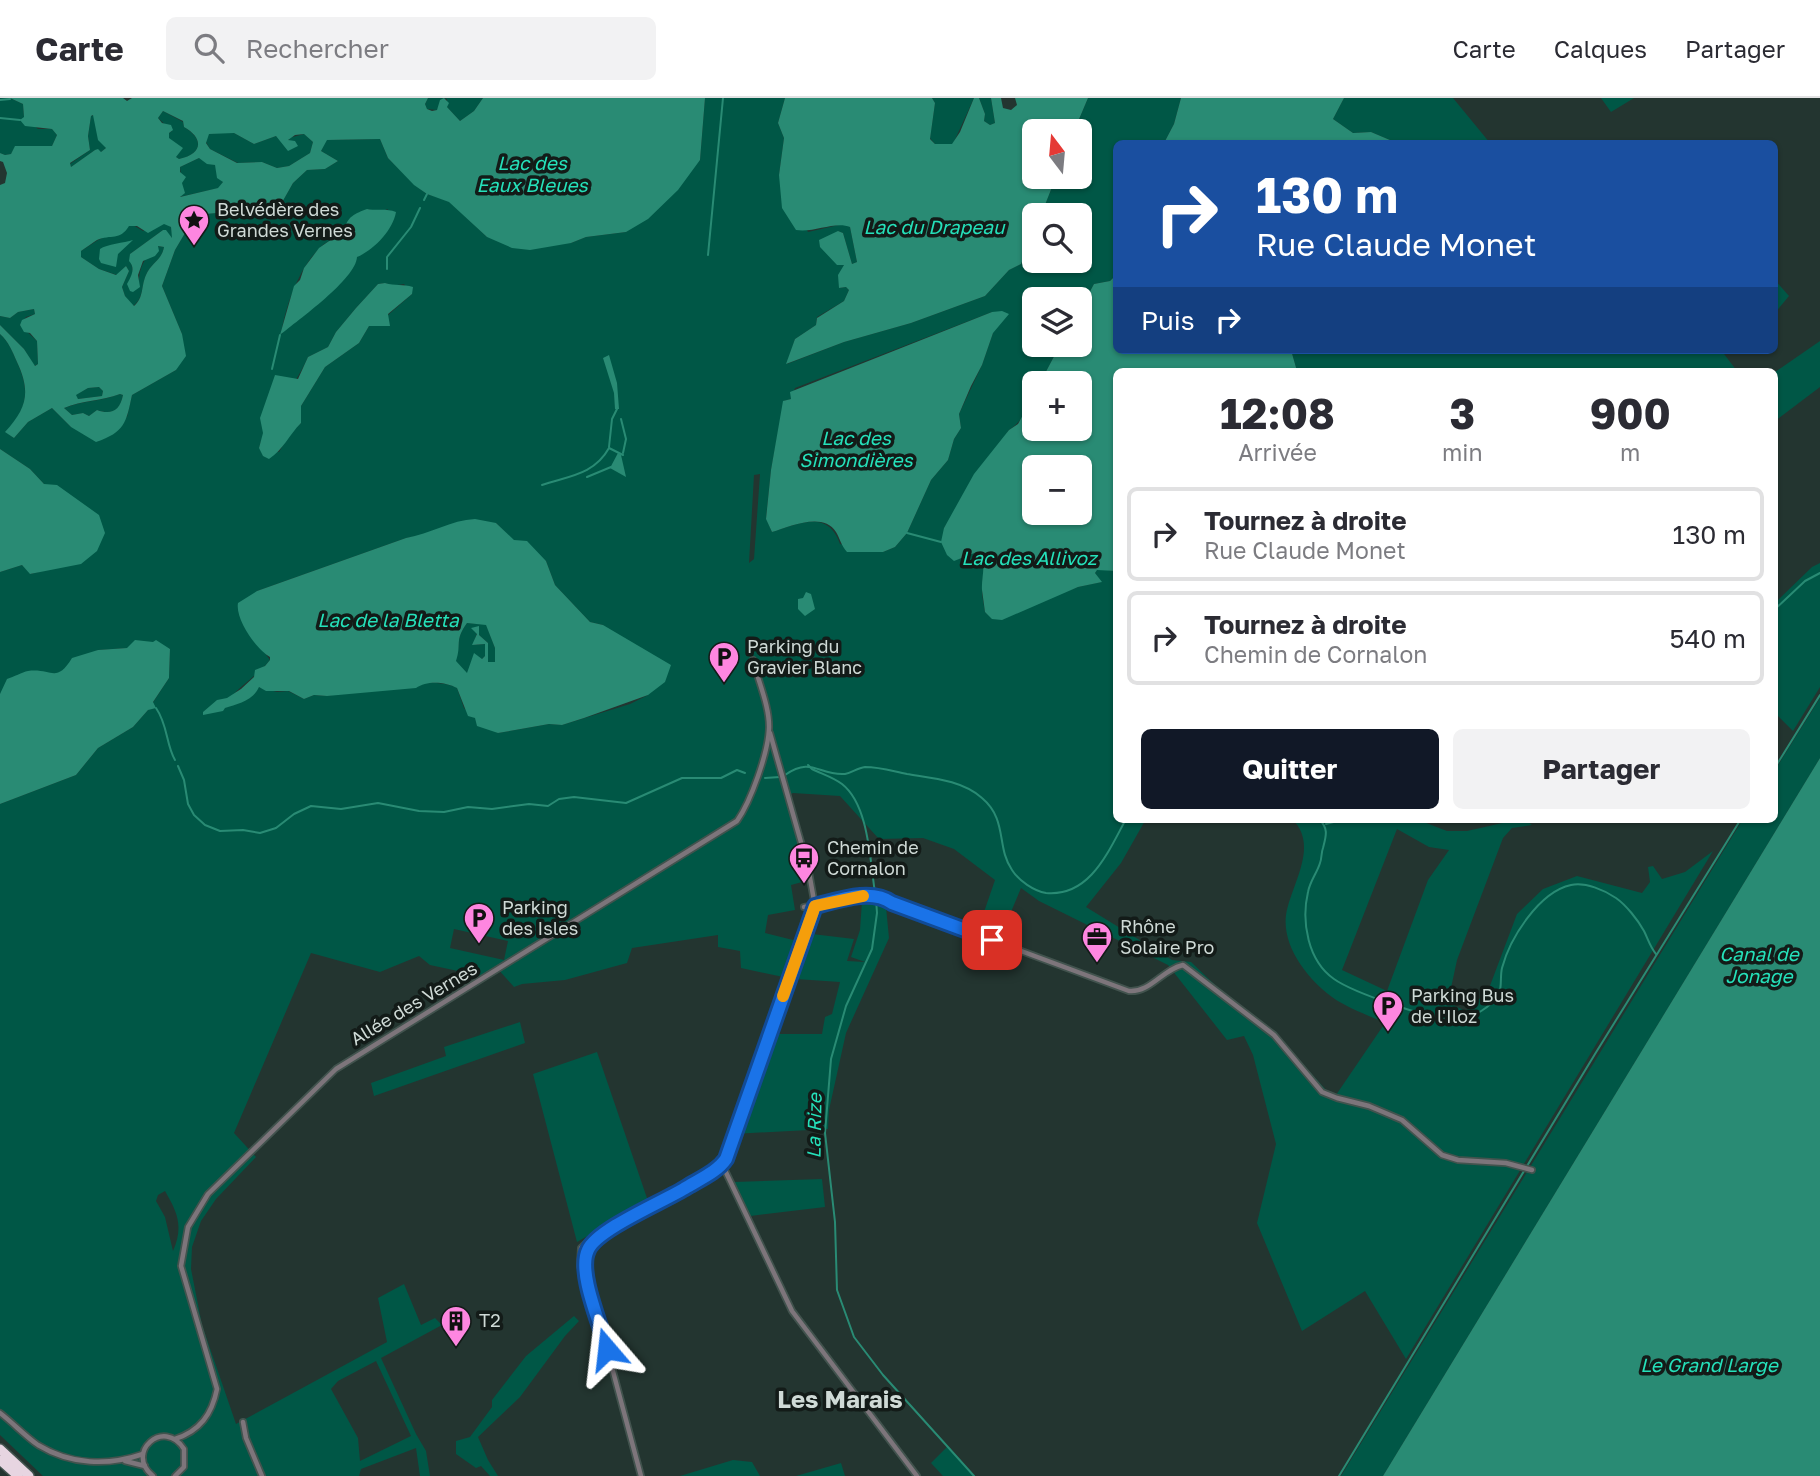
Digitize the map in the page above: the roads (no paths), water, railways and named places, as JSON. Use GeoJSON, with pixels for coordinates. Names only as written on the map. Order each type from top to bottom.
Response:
{"type":"FeatureCollection","features":[{"type":"Feature","properties":{"kind":"highway"},"geometry":{"type":"LineString","coordinates":[[0,1449],[29,1476]]}},
{"type":"Feature","properties":{"kind":"highway"},"geometry":{"type":"LineString","coordinates":[[0,1460],[18,1476]]}},
{"type":"Feature","properties":{"kind":"street","name":"Allée des Vernes"},"geometry":{"type":"LineString","coordinates":[[181,1474],[186,1461],[184,1449],[190,1435],[203,1423],[210,1411],[217,1387],[181,1266],[188,1227],[208,1195],[336,1069],[737,821],[744,811],[769,730],[753,660]]}},
{"type":"Feature","properties":{"kind":"street"},"geometry":{"type":"LineString","coordinates":[[641,1476],[589,1290],[587,1250],[608,1230],[681,1191],[723,1164],[731,1148],[815,906],[808,867],[769,730]]}},
{"type":"Feature","properties":{"kind":"street"},"geometry":{"type":"LineString","coordinates":[[804,907],[854,897],[881,896],[904,908],[1129,991],[1137,992],[1172,967],[1183,965],[1274,1035],[1322,1092],[1369,1106],[1402,1120],[1442,1155],[1458,1160],[1523,1166],[1532,1170]]}},
{"type":"Feature","properties":{"kind":"street"},"geometry":{"type":"LineString","coordinates":[[723,1164],[792,1311],[917,1476]]}},
{"type":"Feature","properties":{"kind":"street"},"geometry":{"type":"LineString","coordinates":[[0,1413],[40,1446],[68,1458],[90,1462],[125,1461],[145,1466]]}},
{"type":"Feature","properties":{"kind":"street"},"geometry":{"type":"LineString","coordinates":[[243,1422],[246,1438],[262,1476]]}},
{"type":"Feature","properties":{"kind":"street"},"geometry":{"type":"LineString","coordinates":[[125,1461],[143,1454],[155,1438],[162,1436],[176,1439],[190,1435]]}},
{"type":"Feature","properties":{"kind":"street"},"geometry":{"type":"LineString","coordinates":[[176,1439],[184,1449]]}},
{"type":"Feature","properties":{"kind":"street"},"geometry":{"type":"LineString","coordinates":[[143,1454],[145,1466],[153,1476]]}},
{"type":"Feature","properties":{"kind":"street"},"geometry":{"type":"LineString","coordinates":[[175,1476],[181,1474]]}},
{"type":"Feature","properties":{"kind":"water","name":"Lac des Eaux Bleues"},"geometry":{"type":"Polygon","coordinates":[[[10,98],[123,98],[127,101],[132,98],[428,98],[425,104],[427,109],[432,111],[437,110],[440,100],[444,98],[449,103],[447,107],[460,121],[474,111],[483,98],[705,98],[700,160],[678,190],[648,219],[626,232],[586,237],[571,243],[530,250],[512,248],[487,237],[449,202],[427,194],[414,185],[388,158],[380,139],[327,140],[321,151],[338,161],[325,169],[307,170],[293,183],[280,206],[259,206],[239,215],[205,214],[191,223],[175,250],[162,286],[182,334],[186,356],[176,370],[132,395],[123,425],[113,434],[96,442],[71,427],[52,408],[28,422],[14,438],[5,432],[22,407],[25,391],[17,362],[8,343],[0,334],[0,325],[24,349],[35,366],[38,364],[37,341],[30,333],[24,332],[20,325],[22,320],[35,314],[34,309],[18,312],[10,318],[0,316],[0,185],[5,183],[7,173],[0,161],[0,153],[11,154],[15,146],[52,146],[57,135],[52,129],[25,126],[20,120],[24,117],[23,104],[10,98]],[[163,111],[158,118],[162,123],[171,125],[173,130],[169,133],[169,138],[183,148],[176,157],[187,157],[196,150],[198,141],[191,131],[184,127],[183,121],[163,111]],[[93,115],[88,136],[90,150],[70,163],[71,167],[95,150],[101,152],[106,148],[98,140],[93,115]],[[234,133],[209,134],[206,143],[210,149],[237,163],[262,162],[277,168],[289,166],[310,153],[313,142],[304,134],[295,135],[288,140],[295,141],[298,146],[288,151],[276,136],[254,144],[234,133]],[[199,158],[180,167],[180,172],[186,177],[182,183],[185,193],[180,197],[218,188],[223,182],[217,178],[215,165],[207,164],[199,158]],[[164,224],[148,233],[137,226],[129,226],[122,234],[97,240],[81,251],[81,257],[99,269],[116,275],[126,266],[129,271],[122,287],[125,296],[134,306],[141,296],[146,275],[164,247],[158,246],[159,251],[155,256],[143,261],[138,275],[140,287],[133,292],[127,284],[132,270],[130,254],[163,230],[172,238],[171,227],[164,224]],[[99,387],[88,388],[76,395],[78,399],[102,396],[103,391],[99,387]],[[123,395],[64,408],[72,415],[83,413],[89,416],[97,410],[111,412],[120,405],[123,395]]]}},
{"type":"Feature","properties":{"kind":"water","name":"Lac du Drapeau"},"geometry":{"type":"Polygon","coordinates":[[[785,98],[932,98],[935,103],[930,139],[935,144],[952,144],[974,98],[979,98],[985,114],[984,121],[990,125],[995,123],[991,98],[1001,98],[1003,108],[1011,110],[1017,105],[1015,98],[1088,98],[1079,119],[1022,119],[1022,189],[1051,189],[1046,203],[1022,203],[1021,264],[1009,270],[985,296],[786,364],[795,339],[816,325],[817,318],[844,301],[849,290],[846,287],[839,288],[838,275],[844,265],[837,265],[820,247],[819,240],[838,231],[843,233],[852,264],[857,262],[850,227],[838,225],[796,230],[782,208],[779,175],[784,138],[778,123],[785,98]]]}},
{"type":"Feature","properties":{"kind":"water"},"geometry":{"type":"Polygon","coordinates":[[[1181,98],[1344,98],[1333,119],[1353,133],[1371,132],[1390,140],[1166,140],[1174,124],[1181,98]]]}},
{"type":"Feature","properties":{"kind":"water"},"geometry":{"type":"Polygon","coordinates":[[[367,209],[396,212],[387,232],[370,250],[357,257],[354,266],[337,287],[280,335],[294,286],[300,280],[304,268],[319,248],[345,230],[355,214],[367,209]]]}},
{"type":"Feature","properties":{"kind":"water"},"geometry":{"type":"Polygon","coordinates":[[[133,240],[118,254],[116,267],[101,263],[100,249],[133,240]]]}},
{"type":"Feature","properties":{"kind":"water","name":"Lac des Allivoz"},"geometry":{"type":"Polygon","coordinates":[[[1113,278],[1113,354],[1292,354],[1296,368],[1113,368],[1113,571],[1097,570],[1095,573],[1102,582],[1078,587],[1002,620],[992,619],[985,612],[983,565],[980,556],[977,552],[954,561],[947,555],[941,542],[944,528],[974,474],[1022,417],[1022,441],[1092,441],[1092,371],[1046,371],[1054,357],[1092,357],[1094,284],[1113,278]]]}},
{"type":"Feature","properties":{"kind":"water"},"geometry":{"type":"Polygon","coordinates":[[[378,284],[413,287],[412,294],[388,314],[390,326],[369,326],[359,343],[325,367],[301,406],[301,423],[274,455],[269,459],[263,456],[259,448],[263,433],[260,418],[275,375],[298,379],[308,357],[328,347],[336,332],[356,308],[378,284]]]}},
{"type":"Feature","properties":{"kind":"water","name":"Lac des Simondières"},"geometry":{"type":"Polygon","coordinates":[[[1002,311],[1009,314],[993,333],[982,365],[959,414],[961,428],[954,439],[948,460],[931,480],[907,533],[895,547],[883,552],[847,552],[830,526],[815,521],[772,532],[766,519],[771,470],[783,401],[791,399],[790,392],[992,312],[1002,311]]]}},
{"type":"Feature","properties":{"kind":"water"},"geometry":{"type":"Polygon","coordinates":[[[609,355],[617,383],[619,409],[615,409],[614,393],[603,358],[609,355]]]}},
{"type":"Feature","properties":{"kind":"water"},"geometry":{"type":"Polygon","coordinates":[[[0,449],[30,469],[44,484],[57,485],[99,515],[105,533],[97,551],[81,564],[30,574],[22,565],[0,572],[0,449]]]}},
{"type":"Feature","properties":{"kind":"water"},"geometry":{"type":"Polygon","coordinates":[[[618,453],[621,455],[626,477],[610,468],[618,453]]]}},
{"type":"Feature","properties":{"kind":"water","name":"Lac de la Bletta"},"geometry":{"type":"Polygon","coordinates":[[[466,520],[496,523],[514,540],[527,541],[546,561],[555,585],[590,622],[603,625],[671,665],[665,682],[648,695],[562,725],[549,724],[498,733],[477,726],[475,718],[468,716],[457,688],[436,683],[416,688],[314,695],[304,699],[289,691],[266,691],[259,687],[253,696],[244,701],[223,711],[203,715],[217,700],[227,698],[241,689],[254,677],[255,670],[265,666],[270,660],[243,625],[238,603],[257,591],[406,538],[466,520]],[[467,623],[459,638],[456,661],[467,673],[474,653],[482,659],[485,656],[485,644],[472,645],[477,634],[471,628],[479,626],[479,635],[488,643],[488,662],[495,662],[495,648],[486,625],[467,623]]]}},
{"type":"Feature","properties":{"kind":"water"},"geometry":{"type":"Polygon","coordinates":[[[806,592],[811,594],[815,609],[805,616],[798,609],[798,599],[803,598],[806,592]]]}},
{"type":"Feature","properties":{"kind":"water"},"geometry":{"type":"Polygon","coordinates":[[[135,640],[156,640],[170,649],[169,678],[153,702],[156,708],[148,710],[133,727],[98,748],[76,775],[0,804],[0,694],[7,679],[28,671],[57,673],[62,671],[72,658],[98,650],[127,648],[135,640]]]}},
{"type":"Feature","properties":{"kind":"water"},"geometry":{"type":"Polygon","coordinates":[[[1820,758],[1820,1476],[1383,1476],[1820,758]]]}},
{"type":"Feature","properties":{"kind":"waterway"},"geometry":{"type":"LineString","coordinates":[[708,255],[723,98]]}},
{"type":"Feature","properties":{"kind":"waterway"},"geometry":{"type":"LineString","coordinates":[[0,100],[10,99]]}},
{"type":"Feature","properties":{"kind":"waterway"},"geometry":{"type":"LineString","coordinates":[[0,118],[20,120]]}},
{"type":"Feature","properties":{"kind":"waterway"},"geometry":{"type":"LineString","coordinates":[[424,200],[427,194]]}},
{"type":"Feature","properties":{"kind":"waterway"},"geometry":{"type":"LineString","coordinates":[[387,269],[387,257],[411,227],[420,208]]}},
{"type":"Feature","properties":{"kind":"waterway"},"geometry":{"type":"LineString","coordinates":[[272,369],[280,335]]}},
{"type":"Feature","properties":{"kind":"waterway"},"geometry":{"type":"LineString","coordinates":[[609,447],[612,419],[617,409]]}},
{"type":"Feature","properties":{"kind":"waterway"},"geometry":{"type":"LineString","coordinates":[[621,419],[626,439],[623,453]]}},
{"type":"Feature","properties":{"kind":"waterway"},"geometry":{"type":"LineString","coordinates":[[542,485],[588,469],[596,464],[609,448],[623,455]]}},
{"type":"Feature","properties":{"kind":"waterway"},"geometry":{"type":"LineString","coordinates":[[587,477],[611,467]]}},
{"type":"Feature","properties":{"kind":"waterway"},"geometry":{"type":"LineString","coordinates":[[907,533],[941,542]]}},
{"type":"Feature","properties":{"kind":"waterway"},"geometry":{"type":"LineString","coordinates":[[1778,606],[1805,581],[1820,573]]}},
{"type":"Feature","properties":{"kind":"waterway"},"geometry":{"type":"LineString","coordinates":[[1778,763],[1820,695]]}},
{"type":"Feature","properties":{"kind":"waterway"},"geometry":{"type":"LineString","coordinates":[[156,708],[163,721],[175,760]]}},
{"type":"Feature","properties":{"kind":"waterway","name":"La Rize"},"geometry":{"type":"LineString","coordinates":[[808,765],[842,784],[858,805],[867,834],[875,893]]}},
{"type":"Feature","properties":{"kind":"waterway"},"geometry":{"type":"LineString","coordinates":[[178,766],[184,780],[188,804],[194,815],[205,825],[220,831],[243,830],[260,833],[276,828],[294,814],[311,806],[341,809],[378,803],[419,811],[444,812],[468,807],[492,809],[529,804],[548,806],[559,799],[574,797],[626,803],[682,778],[721,778],[737,770],[745,773]]}},
{"type":"Feature","properties":{"kind":"waterway"},"geometry":{"type":"LineString","coordinates":[[785,775],[802,767],[836,774],[870,767],[965,787],[990,806],[999,824],[1007,861],[1015,874],[1032,888],[1046,893],[1075,888],[1086,880],[1104,858],[1124,823]]}},
{"type":"Feature","properties":{"kind":"waterway"},"geometry":{"type":"LineString","coordinates":[[765,778],[780,777]]}},
{"type":"Feature","properties":{"kind":"waterway"},"geometry":{"type":"LineString","coordinates":[[1322,823],[1326,836],[1321,861],[1309,888],[1306,904],[1309,940],[1318,962],[1334,979],[1376,998],[1415,1012],[1449,1020],[1464,1019],[1476,1014],[1492,1003],[1499,994],[1501,971],[1506,956],[1527,918],[1548,897],[1571,885],[1595,887],[1620,901],[1638,922],[1656,954]]}},
{"type":"Feature","properties":{"kind":"waterway"},"geometry":{"type":"LineString","coordinates":[[1339,1476],[1739,823]]}},
{"type":"Feature","properties":{"kind":"waterway","name":"La Rize"},"geometry":{"type":"LineString","coordinates":[[876,899],[877,913],[872,949],[846,1006],[831,1059],[825,1133],[835,1222],[837,1290],[854,1337],[883,1375],[974,1476]]}},
{"type":"Feature","properties":{"kind":"place","name":"Belvédère des Grandes Vernes"},"geometry":{"type":"Point","coordinates":[194,247]}},
{"type":"Feature","properties":{"kind":"place","name":"Parking du Gravier Blanc"},"geometry":{"type":"Point","coordinates":[724,684]}},
{"type":"Feature","properties":{"kind":"place","name":"Chemin de Cornalon"},"geometry":{"type":"Point","coordinates":[804,885]}},
{"type":"Feature","properties":{"kind":"place","name":"Parking des Isles"},"geometry":{"type":"Point","coordinates":[479,945]}},
{"type":"Feature","properties":{"kind":"place","name":"Rhône Solaire Pro"},"geometry":{"type":"Point","coordinates":[1097,964]}},
{"type":"Feature","properties":{"kind":"place","name":"Parking Bus de l'Iloz"},"geometry":{"type":"Point","coordinates":[1388,1033]}},
{"type":"Feature","properties":{"kind":"place","name":"T2"},"geometry":{"type":"Point","coordinates":[456,1348]}},
{"type":"Feature","properties":{"kind":"district","name":"Les Marais"},"geometry":{"type":"Point","coordinates":[840,1400]}},
{"type":"Feature","properties":{"kind":"water label","name":"Canal de Jonage"},"geometry":{"type":"Point","coordinates":[1759,965]}},
{"type":"Feature","properties":{"kind":"water label","name":"Le Grand Large"},"geometry":{"type":"Point","coordinates":[1709,1365]}}]}
